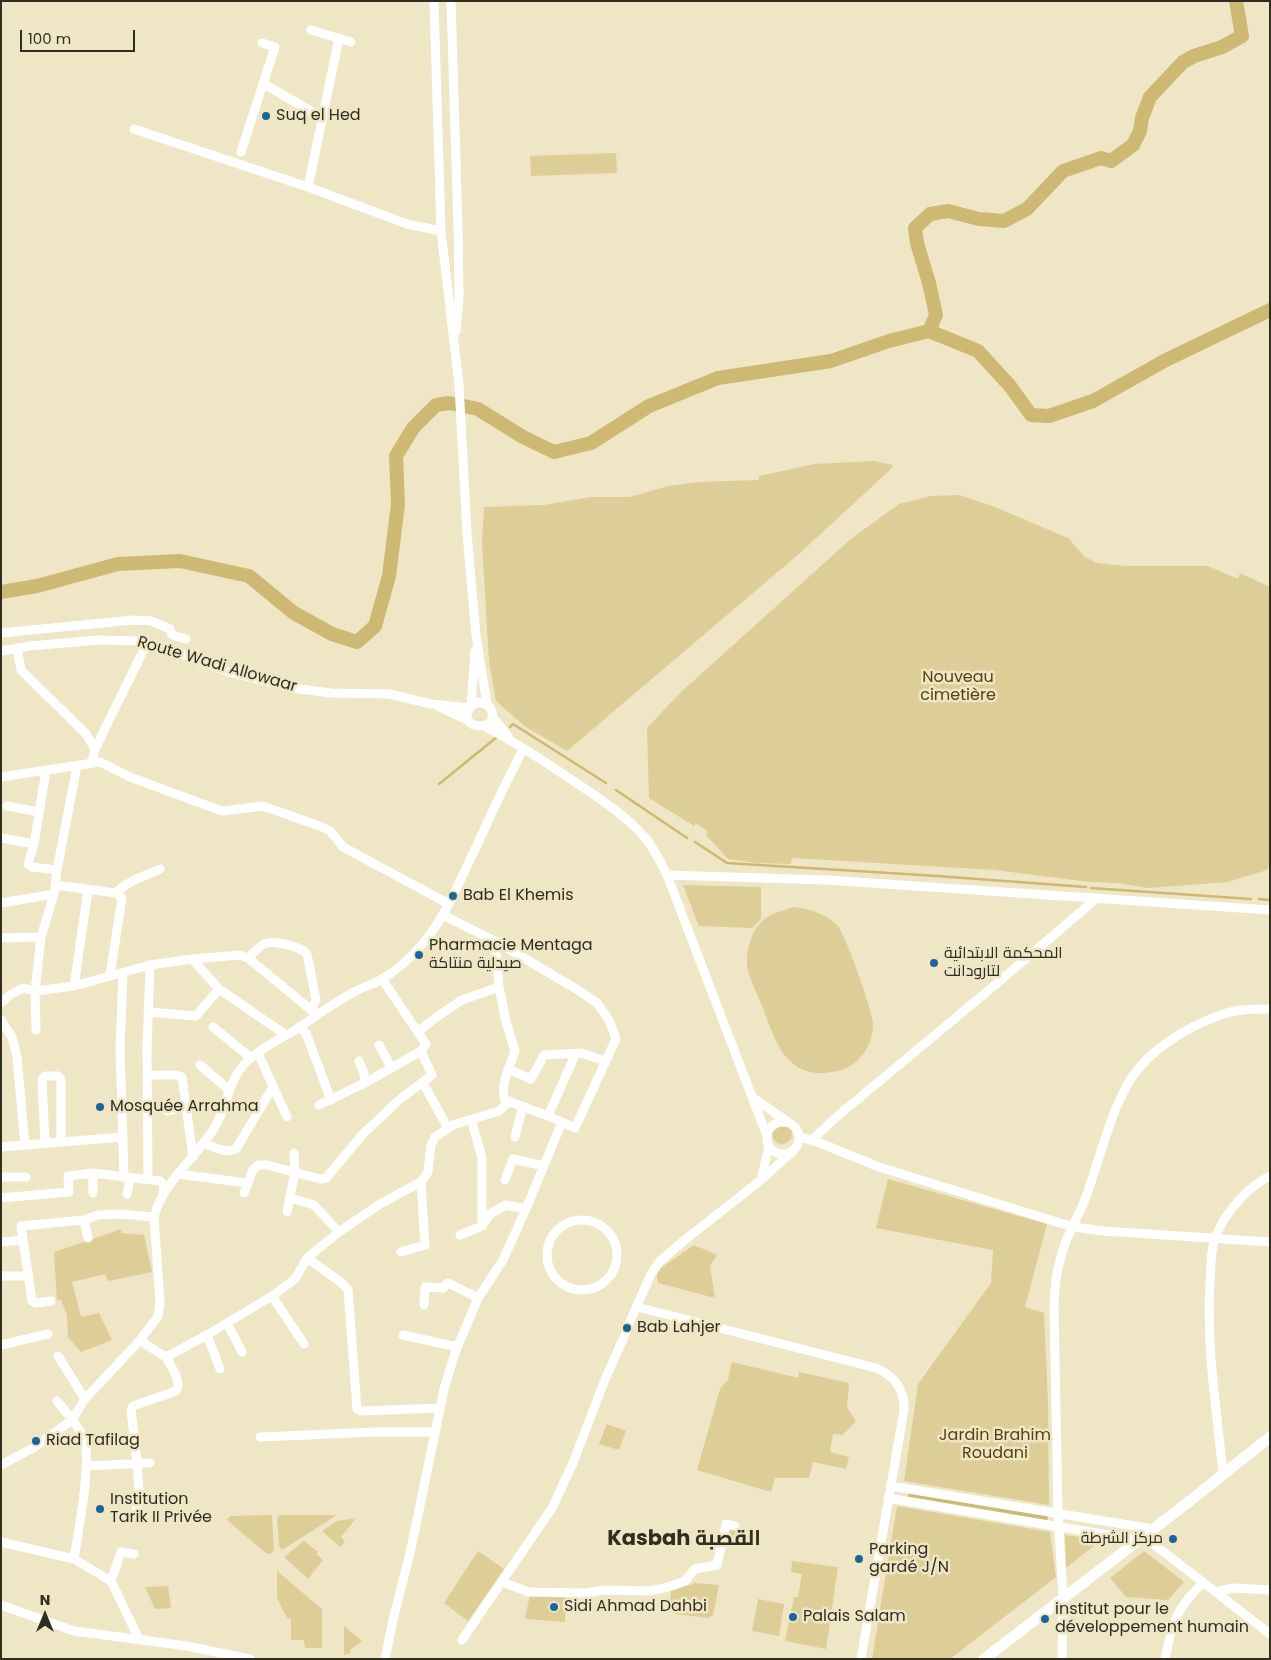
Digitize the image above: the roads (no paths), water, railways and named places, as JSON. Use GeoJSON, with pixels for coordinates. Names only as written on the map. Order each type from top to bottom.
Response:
{"type":"FeatureCollection","features":[{"type":"Feature","properties":{"kind":"main road"},"geometry":{"type":"LineString","coordinates":[[984,1659],[1270,1437]]}},
{"type":"Feature","properties":{"kind":"street"},"geometry":{"type":"LineString","coordinates":[[434,1],[440,231],[459,385],[476,636],[487,704],[492,711],[492,716],[509,739]]}},
{"type":"Feature","properties":{"kind":"street"},"geometry":{"type":"LineString","coordinates":[[451,1],[459,299],[455,346]]}},
{"type":"Feature","properties":{"kind":"street"},"geometry":{"type":"LineString","coordinates":[[311,30],[351,42]]}},
{"type":"Feature","properties":{"kind":"street"},"geometry":{"type":"LineString","coordinates":[[308,187],[339,38]]}},
{"type":"Feature","properties":{"kind":"street"},"geometry":{"type":"LineString","coordinates":[[241,152],[275,47],[262,42]]}},
{"type":"Feature","properties":{"kind":"street"},"geometry":{"type":"LineString","coordinates":[[264,84],[323,118]]}},
{"type":"Feature","properties":{"kind":"street"},"geometry":{"type":"LineString","coordinates":[[134,129],[308,187],[407,224],[440,231]]}},
{"type":"Feature","properties":{"kind":"street"},"geometry":{"type":"LineString","coordinates":[[1,633],[132,620],[151,621],[170,629],[172,636],[186,639]]}},
{"type":"Feature","properties":{"kind":"street"},"geometry":{"type":"LineString","coordinates":[[476,636],[470,707],[467,715],[469,721],[476,726],[484,726],[509,739],[605,803],[635,826],[656,854],[667,875],[767,1136],[769,1146],[761,1180]]}},
{"type":"Feature","properties":{"kind":"street","name":"Route Wadi Allowaar"},"geometry":{"type":"LineString","coordinates":[[1,651],[99,640],[139,642],[166,648],[229,672],[292,688],[331,693],[389,694],[432,704],[470,707]]}},
{"type":"Feature","properties":{"kind":"street"},"geometry":{"type":"LineString","coordinates":[[92,762],[95,749],[148,644]]}},
{"type":"Feature","properties":{"kind":"street"},"geometry":{"type":"LineString","coordinates":[[17,648],[21,670],[86,734],[95,749]]}},
{"type":"Feature","properties":{"kind":"street"},"geometry":{"type":"LineString","coordinates":[[470,707],[479,702],[487,704]]}},
{"type":"Feature","properties":{"kind":"street","name":"Route Wadi Allowaar"},"geometry":{"type":"LineString","coordinates":[[432,704],[469,721]]}},
{"type":"Feature","properties":{"kind":"street"},"geometry":{"type":"LineString","coordinates":[[484,726],[488,724],[492,716]]}},
{"type":"Feature","properties":{"kind":"street"},"geometry":{"type":"LineString","coordinates":[[163,1194],[218,1123],[229,1090],[236,1076],[254,1055],[300,1027],[314,1012],[382,979],[400,966],[425,942],[452,899],[504,787],[524,749]]}},
{"type":"Feature","properties":{"kind":"street"},"geometry":{"type":"LineString","coordinates":[[1,777],[77,766],[92,762],[104,762],[130,777],[212,809],[223,811],[263,806],[322,826],[330,831],[343,847],[452,899]]}},
{"type":"Feature","properties":{"kind":"street"},"geometry":{"type":"LineString","coordinates":[[36,1030],[35,990],[41,937],[55,890],[57,870],[77,766]]}},
{"type":"Feature","properties":{"kind":"street"},"geometry":{"type":"LineString","coordinates":[[44,770],[45,778],[29,866],[57,870]]}},
{"type":"Feature","properties":{"kind":"street"},"geometry":{"type":"LineString","coordinates":[[7,806],[39,812]]}},
{"type":"Feature","properties":{"kind":"street"},"geometry":{"type":"LineString","coordinates":[[1,838],[34,844]]}},
{"type":"Feature","properties":{"kind":"street"},"geometry":{"type":"LineString","coordinates":[[116,893],[133,881],[160,869]]}},
{"type":"Feature","properties":{"kind":"street"},"geometry":{"type":"LineString","coordinates":[[667,875],[826,880],[1270,910]]}},
{"type":"Feature","properties":{"kind":"street"},"geometry":{"type":"LineString","coordinates":[[1,904],[55,890],[88,890],[116,893],[122,898],[110,976]]}},
{"type":"Feature","properties":{"kind":"street"},"geometry":{"type":"LineString","coordinates":[[74,986],[88,890]]}},
{"type":"Feature","properties":{"kind":"street"},"geometry":{"type":"LineString","coordinates":[[812,1140],[834,1119],[1096,898]]}},
{"type":"Feature","properties":{"kind":"street"},"geometry":{"type":"LineString","coordinates":[[443,915],[494,941],[578,990],[603,1009],[616,1036],[615,1042],[575,1128],[505,1100],[503,1095],[508,1069],[515,1051],[506,1022],[499,987],[494,941]]}},
{"type":"Feature","properties":{"kind":"street"},"geometry":{"type":"LineString","coordinates":[[1,938],[41,937]]}},
{"type":"Feature","properties":{"kind":"street"},"geometry":{"type":"LineString","coordinates":[[248,958],[261,946],[270,943],[296,947],[305,952],[316,1000],[314,1012]]}},
{"type":"Feature","properties":{"kind":"street"},"geometry":{"type":"LineString","coordinates":[[1,1003],[11,994],[23,988],[35,990],[74,986],[150,965],[239,955],[248,958],[314,1012]]}},
{"type":"Feature","properties":{"kind":"street"},"geometry":{"type":"LineString","coordinates":[[192,959],[220,989],[286,1035]]}},
{"type":"Feature","properties":{"kind":"street"},"geometry":{"type":"LineString","coordinates":[[148,1179],[147,1075],[150,965]]}},
{"type":"Feature","properties":{"kind":"street"},"geometry":{"type":"LineString","coordinates":[[123,973],[120,1048],[127,1194]]}},
{"type":"Feature","properties":{"kind":"street"},"geometry":{"type":"LineString","coordinates":[[319,1105],[365,1083],[421,1051],[426,1044],[382,979]]}},
{"type":"Feature","properties":{"kind":"street"},"geometry":{"type":"LineString","coordinates":[[418,1032],[455,1004],[499,987]]}},
{"type":"Feature","properties":{"kind":"street"},"geometry":{"type":"LineString","coordinates":[[148,1012],[196,1016],[220,989]]}},
{"type":"Feature","properties":{"kind":"street"},"geometry":{"type":"LineString","coordinates":[[1062,1659],[1064,1598],[1058,1513],[1055,1284],[1062,1251],[1083,1205],[1118,1103],[1134,1073],[1151,1057],[1192,1028],[1222,1014],[1253,1009],[1270,1009]]}},
{"type":"Feature","properties":{"kind":"street"},"geometry":{"type":"LineString","coordinates":[[1,1020],[12,1037],[17,1056],[25,1145]]}},
{"type":"Feature","properties":{"kind":"street"},"geometry":{"type":"LineString","coordinates":[[213,1027],[254,1055],[273,1087],[287,1117]]}},
{"type":"Feature","properties":{"kind":"street"},"geometry":{"type":"LineString","coordinates":[[300,1027],[306,1032],[331,1100]]}},
{"type":"Feature","properties":{"kind":"street"},"geometry":{"type":"LineString","coordinates":[[379,1045],[391,1067]]}},
{"type":"Feature","properties":{"kind":"street"},"geometry":{"type":"LineString","coordinates":[[244,1193],[253,1170],[258,1165],[267,1165],[320,1179],[326,1178],[363,1134],[399,1100],[432,1076],[421,1051]]}},
{"type":"Feature","properties":{"kind":"street"},"geometry":{"type":"LineString","coordinates":[[508,1069],[531,1079],[543,1056],[576,1053],[606,1060]]}},
{"type":"Feature","properties":{"kind":"street"},"geometry":{"type":"LineString","coordinates":[[548,1116],[576,1053]]}},
{"type":"Feature","properties":{"kind":"street"},"geometry":{"type":"LineString","coordinates":[[359,1061],[364,1073],[365,1083]]}},
{"type":"Feature","properties":{"kind":"street"},"geometry":{"type":"LineString","coordinates":[[200,1065],[229,1090]]}},
{"type":"Feature","properties":{"kind":"street"},"geometry":{"type":"LineString","coordinates":[[147,1075],[182,1077],[193,1157]]}},
{"type":"Feature","properties":{"kind":"street"},"geometry":{"type":"LineString","coordinates":[[45,1144],[42,1080],[45,1076],[58,1076],[61,1079],[61,1141]]}},
{"type":"Feature","properties":{"kind":"street"},"geometry":{"type":"LineString","coordinates":[[423,1083],[448,1128]]}},
{"type":"Feature","properties":{"kind":"street"},"geometry":{"type":"LineString","coordinates":[[204,1143],[228,1152],[236,1149],[273,1087]]}},
{"type":"Feature","properties":{"kind":"street"},"geometry":{"type":"LineString","coordinates":[[462,1640],[552,1508],[573,1463],[604,1382],[651,1274],[659,1262],[761,1180],[793,1151],[799,1143],[800,1137],[796,1127],[752,1097]]}},
{"type":"Feature","properties":{"kind":"street"},"geometry":{"type":"LineString","coordinates":[[166,1357],[272,1296],[295,1279],[306,1258],[339,1232],[374,1208],[420,1182],[428,1172],[433,1141],[448,1128],[499,1111],[510,1101]]}},
{"type":"Feature","properties":{"kind":"street"},"geometry":{"type":"LineString","coordinates":[[515,1137],[524,1106]]}},
{"type":"Feature","properties":{"kind":"street"},"geometry":{"type":"LineString","coordinates":[[167,1111],[187,1107]]}},
{"type":"Feature","properties":{"kind":"street"},"geometry":{"type":"LineString","coordinates":[[471,1119],[482,1158],[482,1226]]}},
{"type":"Feature","properties":{"kind":"street"},"geometry":{"type":"LineString","coordinates":[[767,1136],[773,1125],[785,1121],[791,1123]]}},
{"type":"Feature","properties":{"kind":"street"},"geometry":{"type":"LineString","coordinates":[[385,1659],[440,1408],[457,1347],[478,1298],[503,1260],[562,1122]]}},
{"type":"Feature","properties":{"kind":"street"},"geometry":{"type":"LineString","coordinates":[[1,1146],[123,1137]]}},
{"type":"Feature","properties":{"kind":"street"},"geometry":{"type":"LineString","coordinates":[[800,1137],[879,1167],[1073,1227],[1104,1231],[1270,1242]]}},
{"type":"Feature","properties":{"kind":"street"},"geometry":{"type":"LineString","coordinates":[[769,1146],[780,1154],[787,1154],[793,1151]]}},
{"type":"Feature","properties":{"kind":"street"},"geometry":{"type":"LineString","coordinates":[[287,1212],[295,1172],[294,1153]]}},
{"type":"Feature","properties":{"kind":"street"},"geometry":{"type":"LineString","coordinates":[[506,1180],[513,1159],[544,1166]]}},
{"type":"Feature","properties":{"kind":"street"},"geometry":{"type":"LineString","coordinates":[[93,1173],[93,1193]]}},
{"type":"Feature","properties":{"kind":"street"},"geometry":{"type":"LineString","coordinates":[[1,1198],[69,1192],[68,1176],[93,1173],[160,1181],[164,1186],[163,1194],[154,1217],[160,1310],[158,1316],[141,1339],[85,1399],[72,1420],[33,1448],[1,1465]]}},
{"type":"Feature","properties":{"kind":"street"},"geometry":{"type":"LineString","coordinates":[[178,1174],[247,1183]]}},
{"type":"Feature","properties":{"kind":"street"},"geometry":{"type":"LineString","coordinates":[[1223,1474],[1209,1335],[1210,1284],[1215,1238],[1233,1207],[1249,1191],[1270,1176]]}},
{"type":"Feature","properties":{"kind":"street"},"geometry":{"type":"LineString","coordinates":[[1,1177],[26,1177]]}},
{"type":"Feature","properties":{"kind":"street"},"geometry":{"type":"LineString","coordinates":[[401,1252],[425,1245],[420,1182]]}},
{"type":"Feature","properties":{"kind":"street"},"geometry":{"type":"LineString","coordinates":[[290,1198],[314,1205],[339,1232]]}},
{"type":"Feature","properties":{"kind":"street"},"geometry":{"type":"LineString","coordinates":[[460,1235],[482,1226],[490,1214],[506,1205],[526,1209]]}},
{"type":"Feature","properties":{"kind":"street"},"geometry":{"type":"LineString","coordinates":[[51,1301],[33,1302],[21,1227],[23,1225],[84,1220],[98,1215],[120,1214],[154,1217]]}},
{"type":"Feature","properties":{"kind":"street"},"geometry":{"type":"LineString","coordinates":[[84,1220],[88,1238]]}},
{"type":"Feature","properties":{"kind":"street"},"geometry":{"type":"LineString","coordinates":[[584,1220],[602,1226],[614,1240],[618,1251],[617,1264],[612,1275],[604,1284],[592,1289],[580,1291],[563,1285],[550,1271],[547,1260],[548,1247],[552,1236],[561,1227],[572,1222],[584,1220]]}},
{"type":"Feature","properties":{"kind":"street"},"geometry":{"type":"LineString","coordinates":[[1,1242],[23,1240]]}},
{"type":"Feature","properties":{"kind":"street"},"geometry":{"type":"LineString","coordinates":[[306,1258],[342,1283],[348,1290],[358,1409],[362,1411],[440,1408]]}},
{"type":"Feature","properties":{"kind":"street"},"geometry":{"type":"LineString","coordinates":[[1,1276],[29,1276]]}},
{"type":"Feature","properties":{"kind":"street"},"geometry":{"type":"LineString","coordinates":[[424,1305],[425,1287],[443,1288],[448,1283],[478,1298]]}},
{"type":"Feature","properties":{"kind":"street"},"geometry":{"type":"LineString","coordinates":[[272,1296],[304,1344]]}},
{"type":"Feature","properties":{"kind":"street"},"geometry":{"type":"LineString","coordinates":[[637,1307],[876,1368],[886,1373],[898,1384],[904,1403],[861,1659]]}},
{"type":"Feature","properties":{"kind":"street"},"geometry":{"type":"LineString","coordinates":[[228,1323],[242,1352]]}},
{"type":"Feature","properties":{"kind":"street"},"geometry":{"type":"LineString","coordinates":[[1,1345],[48,1334]]}},
{"type":"Feature","properties":{"kind":"street"},"geometry":{"type":"LineString","coordinates":[[207,1335],[220,1370]]}},
{"type":"Feature","properties":{"kind":"street"},"geometry":{"type":"LineString","coordinates":[[403,1335],[457,1347]]}},
{"type":"Feature","properties":{"kind":"street"},"geometry":{"type":"LineString","coordinates":[[136,1515],[138,1491],[137,1464],[131,1410],[133,1406],[176,1391],[178,1388],[178,1380],[166,1357],[145,1344],[141,1339]]}},
{"type":"Feature","properties":{"kind":"street"},"geometry":{"type":"LineString","coordinates":[[58,1356],[85,1399]]}},
{"type":"Feature","properties":{"kind":"street"},"geometry":{"type":"LineString","coordinates":[[57,1400],[84,1439],[86,1466],[80,1525],[74,1558]]}},
{"type":"Feature","properties":{"kind":"street"},"geometry":{"type":"LineString","coordinates":[[260,1437],[376,1432],[436,1432]]}},
{"type":"Feature","properties":{"kind":"street"},"geometry":{"type":"LineString","coordinates":[[86,1466],[150,1463]]}},
{"type":"Feature","properties":{"kind":"street"},"geometry":{"type":"LineString","coordinates":[[890,1486],[1153,1529]]}},
{"type":"Feature","properties":{"kind":"street"},"geometry":{"type":"LineString","coordinates":[[888,1498],[1059,1527],[1140,1538],[1270,1634]]}},
{"type":"Feature","properties":{"kind":"street"},"geometry":{"type":"LineString","coordinates":[[975,1513],[977,1500]]}},
{"type":"Feature","properties":{"kind":"street"},"geometry":{"type":"LineString","coordinates":[[502,1582],[529,1592],[585,1593],[605,1590],[648,1591],[665,1588],[685,1581],[695,1570],[717,1565],[726,1524],[735,1526]]}},
{"type":"Feature","properties":{"kind":"street"},"geometry":{"type":"LineString","coordinates":[[1,1542],[74,1558],[111,1581],[139,1640]]}},
{"type":"Feature","properties":{"kind":"street"},"geometry":{"type":"LineString","coordinates":[[111,1581],[121,1552],[134,1554]]}},
{"type":"Feature","properties":{"kind":"street"},"geometry":{"type":"LineString","coordinates":[[1165,1659],[1178,1614],[1202,1582]]}},
{"type":"Feature","properties":{"kind":"street"},"geometry":{"type":"LineString","coordinates":[[1215,1592],[1233,1588],[1270,1590]]}},
{"type":"Feature","properties":{"kind":"street"},"geometry":{"type":"LineString","coordinates":[[1,1605],[74,1630],[187,1646],[250,1659]]}},
{"type":"Feature","properties":{"kind":"waterway"},"geometry":{"type":"LineString","coordinates":[[929,331],[936,315],[917,243],[915,228],[930,214],[948,211],[979,219],[1004,221],[1027,209],[1063,171],[1101,158],[1111,161],[1133,145],[1140,131],[1142,118],[1150,97],[1183,62],[1194,56],[1222,47],[1242,36],[1236,1]]}},
{"type":"Feature","properties":{"kind":"waterway"},"geometry":{"type":"LineString","coordinates":[[1,592],[37,586],[118,564],[180,561],[249,576],[294,613],[332,634],[357,642],[375,626],[389,576],[398,504],[396,456],[413,428],[436,405],[449,403],[478,409],[523,437],[554,452],[591,443],[649,406],[718,378],[831,361],[889,341],[929,331],[978,351],[1010,386],[1031,415],[1049,416],[1093,401],[1166,360],[1270,310]]}},
{"type":"Feature","properties":{"kind":"waterway"},"geometry":{"type":"LineString","coordinates":[[510,727],[513,724],[606,783]]}},
{"type":"Feature","properties":{"kind":"waterway"},"geometry":{"type":"LineString","coordinates":[[439,784],[497,737]]}},
{"type":"Feature","properties":{"kind":"waterway"},"geometry":{"type":"LineString","coordinates":[[616,790],[687,838]]}},
{"type":"Feature","properties":{"kind":"waterway"},"geometry":{"type":"LineString","coordinates":[[695,842],[727,863],[1086,887]]}},
{"type":"Feature","properties":{"kind":"waterway"},"geometry":{"type":"LineString","coordinates":[[1091,888],[1251,899]]}},
{"type":"Feature","properties":{"kind":"waterway"},"geometry":{"type":"LineString","coordinates":[[1259,899],[1270,900]]}},
{"type":"Feature","properties":{"kind":"place","name":"Suq el Hed"},"geometry":{"type":"Point","coordinates":[266,116]}},
{"type":"Feature","properties":{"kind":"place","name":"Bab El Khemis"},"geometry":{"type":"Point","coordinates":[453,896]}},
{"type":"Feature","properties":{"kind":"place","name":"Pharmacie Mentaga صيدلية منتاكة"},"geometry":{"type":"Point","coordinates":[419,955]}},
{"type":"Feature","properties":{"kind":"place","name":"المحكمة الابتدائية لتارودانت"},"geometry":{"type":"Point","coordinates":[934,963]}},
{"type":"Feature","properties":{"kind":"place","name":"Mosquée Arrahma"},"geometry":{"type":"Point","coordinates":[100,1107]}},
{"type":"Feature","properties":{"kind":"place","name":"Bab Lahjer"},"geometry":{"type":"Point","coordinates":[627,1328]}},
{"type":"Feature","properties":{"kind":"place","name":"Riad Tafilag"},"geometry":{"type":"Point","coordinates":[36,1441]}},
{"type":"Feature","properties":{"kind":"place","name":"Institution Tarik II Privée"},"geometry":{"type":"Point","coordinates":[100,1509]}},
{"type":"Feature","properties":{"kind":"place","name":"مركز الشرطة"},"geometry":{"type":"Point","coordinates":[1173,1539]}},
{"type":"Feature","properties":{"kind":"place","name":"Parking gardé J/N"},"geometry":{"type":"Point","coordinates":[859,1559]}},
{"type":"Feature","properties":{"kind":"place","name":"Sidi Ahmad Dahbi"},"geometry":{"type":"Point","coordinates":[554,1607]}},
{"type":"Feature","properties":{"kind":"place","name":"Palais Salam"},"geometry":{"type":"Point","coordinates":[793,1617]}},
{"type":"Feature","properties":{"kind":"place","name":"institut pour le développement humain"},"geometry":{"type":"Point","coordinates":[1045,1619]}},
{"type":"Feature","properties":{"kind":"district","name":"Kasbah القصبة"},"geometry":{"type":"Point","coordinates":[684,1540]}},
{"type":"Feature","properties":{"kind":"park label","name":"Nouveau cimetière"},"geometry":{"type":"Point","coordinates":[958,687]}},
{"type":"Feature","properties":{"kind":"park label","name":"Jardin Brahim Roudani"},"geometry":{"type":"Point","coordinates":[995,1445]}}]}
